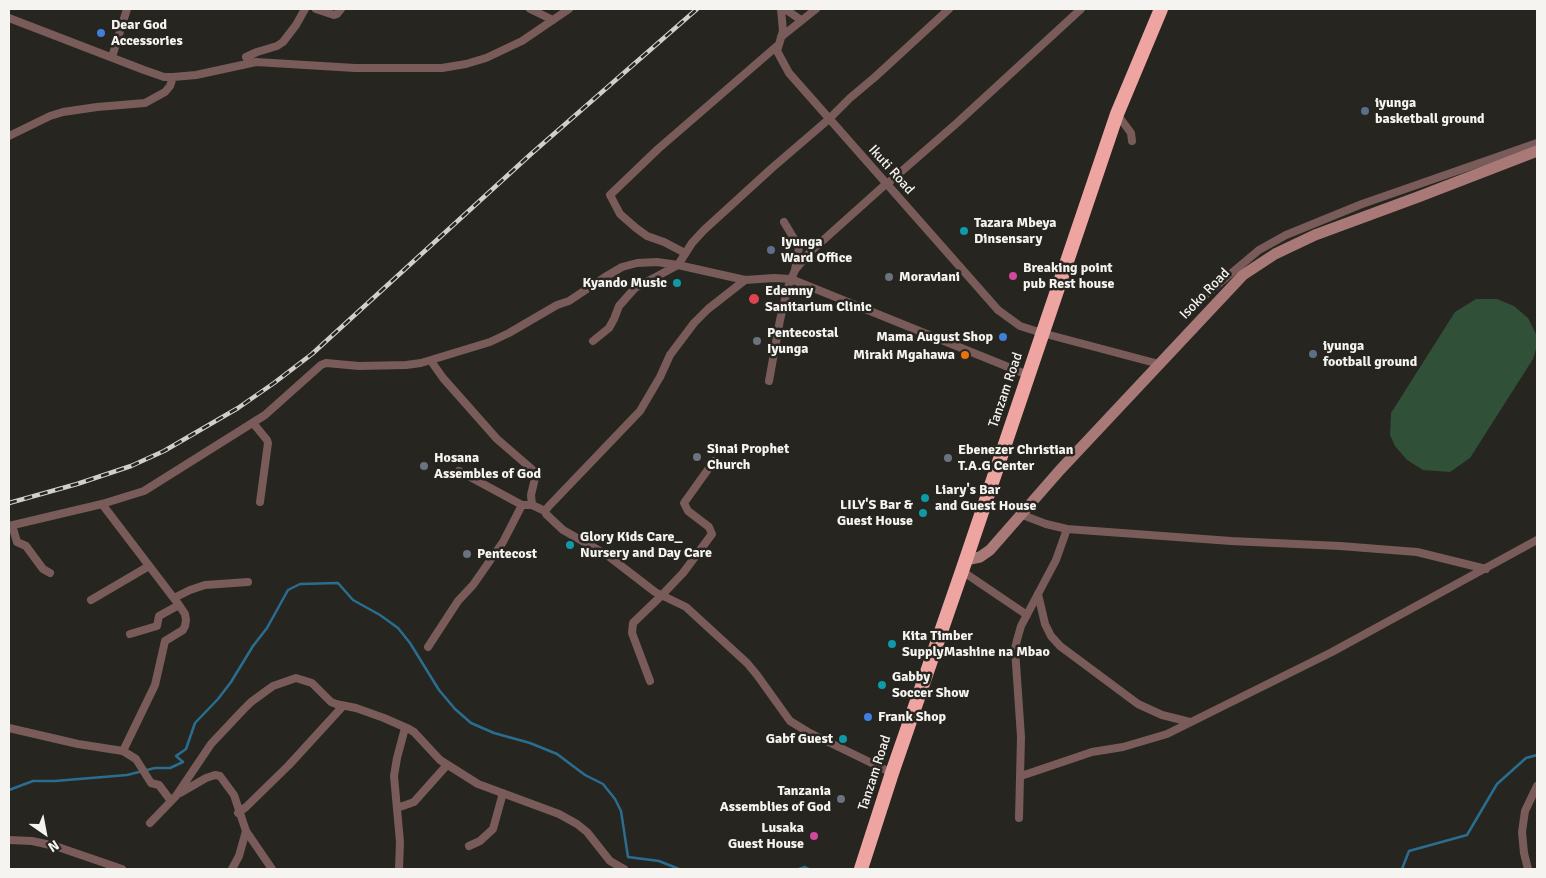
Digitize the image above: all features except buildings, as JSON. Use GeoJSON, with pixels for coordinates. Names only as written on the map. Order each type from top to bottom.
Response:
{"type":"FeatureCollection","features":[{"type":"Feature","properties":{"kind":"highway","name":"Tanzam Road"},"geometry":{"type":"LineString","coordinates":[[861,869],[1116,114],[1161,9]]}},
{"type":"Feature","properties":{"kind":"street"},"geometry":{"type":"LineString","coordinates":[[112,57],[127,9]]}},
{"type":"Feature","properties":{"kind":"street"},"geometry":{"type":"LineString","coordinates":[[246,57],[283,42],[305,9]]}},
{"type":"Feature","properties":{"kind":"street"},"geometry":{"type":"LineString","coordinates":[[316,9],[334,15],[338,14],[341,9]]}},
{"type":"Feature","properties":{"kind":"street"},"geometry":{"type":"LineString","coordinates":[[530,9],[553,20]]}},
{"type":"Feature","properties":{"kind":"street"},"geometry":{"type":"LineString","coordinates":[[9,18],[164,76],[173,77],[196,75],[256,62],[355,68],[442,68],[466,64],[522,41],[568,9]]}},
{"type":"Feature","properties":{"kind":"street"},"geometry":{"type":"LineString","coordinates":[[685,253],[647,236],[631,225],[616,208],[610,195],[658,149],[777,46],[783,24],[781,9]]}},
{"type":"Feature","properties":{"kind":"street"},"geometry":{"type":"LineString","coordinates":[[785,9],[802,20]]}},
{"type":"Feature","properties":{"kind":"street"},"geometry":{"type":"LineString","coordinates":[[780,38],[816,9]]}},
{"type":"Feature","properties":{"kind":"street"},"geometry":{"type":"LineString","coordinates":[[593,341],[609,328],[619,306],[635,288],[678,265],[692,243],[704,230],[949,9]]}},
{"type":"Feature","properties":{"kind":"street"},"geometry":{"type":"LineString","coordinates":[[795,270],[810,252],[958,122],[1081,9]]}},
{"type":"Feature","properties":{"kind":"street","name":"Ikuti Road"},"geometry":{"type":"LineString","coordinates":[[777,46],[778,54],[789,73],[998,310],[1020,326],[1159,364]]}},
{"type":"Feature","properties":{"kind":"street"},"geometry":{"type":"LineString","coordinates":[[9,136],[50,116],[63,112],[145,103],[165,92],[170,86],[173,77]]}},
{"type":"Feature","properties":{"kind":"street"},"geometry":{"type":"LineString","coordinates":[[1116,114],[1131,133],[1132,141]]}},
{"type":"Feature","properties":{"kind":"street"},"geometry":{"type":"LineString","coordinates":[[1203,297],[1259,250],[1286,235],[1362,204],[1537,143]]}},
{"type":"Feature","properties":{"kind":"street","name":"Isoko Road"},"geometry":{"type":"LineString","coordinates":[[964,565],[990,550],[1020,514],[1243,275],[1275,254],[1315,235],[1537,151]]}},
{"type":"Feature","properties":{"kind":"street"},"geometry":{"type":"LineString","coordinates":[[769,381],[780,320],[795,270],[799,246],[784,222]]}},
{"type":"Feature","properties":{"kind":"street"},"geometry":{"type":"LineString","coordinates":[[50,573],[43,569],[26,546],[17,542],[10,526],[102,504],[148,489],[253,423],[285,398],[321,365],[326,363],[349,366],[406,365],[431,361],[490,342],[509,334],[569,301],[622,267],[637,263],[656,262],[678,265],[746,280],[791,279],[1028,375]]}},
{"type":"Feature","properties":{"kind":"street"},"geometry":{"type":"LineString","coordinates":[[546,511],[580,472],[640,411],[660,377],[670,355],[698,318],[746,280]]}},
{"type":"Feature","properties":{"kind":"street"},"geometry":{"type":"LineString","coordinates":[[431,361],[449,386],[497,439],[534,471],[535,478],[531,495],[532,504]]}},
{"type":"Feature","properties":{"kind":"street"},"geometry":{"type":"LineString","coordinates":[[253,423],[268,440],[260,502]]}},
{"type":"Feature","properties":{"kind":"street"},"geometry":{"type":"LineString","coordinates":[[650,681],[632,627],[634,621],[683,573],[712,534],[709,527],[688,511],[684,503],[714,461]]}},
{"type":"Feature","properties":{"kind":"street"},"geometry":{"type":"LineString","coordinates":[[459,470],[522,505],[532,504],[546,511],[549,519],[563,530],[608,555],[643,584],[686,607],[747,663],[790,721],[892,774]]}},
{"type":"Feature","properties":{"kind":"street"},"geometry":{"type":"LineString","coordinates":[[102,504],[185,614],[183,630],[165,641],[155,686],[124,751]]}},
{"type":"Feature","properties":{"kind":"street"},"geometry":{"type":"LineString","coordinates":[[428,647],[458,601],[503,542],[522,505]]}},
{"type":"Feature","properties":{"kind":"street"},"geometry":{"type":"LineString","coordinates":[[1020,514],[1046,524],[1067,529],[1417,552],[1486,569]]}},
{"type":"Feature","properties":{"kind":"street"},"geometry":{"type":"LineString","coordinates":[[1019,818],[1021,736],[1015,650],[1021,626],[1056,560],[1067,529]]}},
{"type":"Feature","properties":{"kind":"street"},"geometry":{"type":"LineString","coordinates":[[1021,776],[1092,752],[1123,747],[1160,737],[1332,652],[1537,540]]}},
{"type":"Feature","properties":{"kind":"street"},"geometry":{"type":"LineString","coordinates":[[964,565],[1027,615]]}},
{"type":"Feature","properties":{"kind":"street"},"geometry":{"type":"LineString","coordinates":[[91,600],[149,566]]}},
{"type":"Feature","properties":{"kind":"street"},"geometry":{"type":"LineString","coordinates":[[130,634],[157,626],[159,616],[190,590],[204,585],[248,582]]}},
{"type":"Feature","properties":{"kind":"street"},"geometry":{"type":"LineString","coordinates":[[1038,594],[1045,624],[1051,636],[1060,646],[1138,704],[1162,715],[1190,722]]}},
{"type":"Feature","properties":{"kind":"street"},"geometry":{"type":"LineString","coordinates":[[150,823],[173,798],[224,729],[251,702],[273,686],[296,678],[305,680],[318,688],[331,702],[384,718],[414,732],[447,765],[478,784],[558,814],[577,824],[587,832],[610,861],[624,869]]}},
{"type":"Feature","properties":{"kind":"street"},"geometry":{"type":"LineString","coordinates":[[238,812],[246,807],[284,769],[343,706]]}},
{"type":"Feature","properties":{"kind":"street"},"geometry":{"type":"LineString","coordinates":[[9,728],[78,744],[124,751],[136,759],[151,783],[158,785],[173,798]]}},
{"type":"Feature","properties":{"kind":"street"},"geometry":{"type":"LineString","coordinates":[[399,869],[400,842],[394,776],[396,758],[405,728]]}},
{"type":"Feature","properties":{"kind":"street"},"geometry":{"type":"LineString","coordinates":[[397,808],[414,802],[447,765]]}},
{"type":"Feature","properties":{"kind":"street"},"geometry":{"type":"LineString","coordinates":[[173,798],[202,780],[218,775],[224,780],[234,795],[246,832],[272,869]]}},
{"type":"Feature","properties":{"kind":"street"},"geometry":{"type":"LineString","coordinates":[[1528,869],[1523,848],[1522,832],[1525,811],[1537,786]]}},
{"type":"Feature","properties":{"kind":"street"},"geometry":{"type":"LineString","coordinates":[[468,846],[480,840],[493,829],[503,793]]}},
{"type":"Feature","properties":{"kind":"street"},"geometry":{"type":"LineString","coordinates":[[232,869],[239,856],[246,832]]}},
{"type":"Feature","properties":{"kind":"street"},"geometry":{"type":"LineString","coordinates":[[9,840],[32,840],[122,869]]}},
{"type":"Feature","properties":{"kind":"green space"},"geometry":{"type":"Polygon","coordinates":[[[1476,299],[1497,299],[1514,306],[1528,318],[1536,334],[1537,346],[1533,359],[1470,458],[1450,472],[1423,470],[1407,460],[1395,446],[1390,435],[1391,413],[1455,312],[1476,299]]]}},
{"type":"Feature","properties":{"kind":"waterway"},"geometry":{"type":"LineString","coordinates":[[9,790],[33,781],[127,775],[155,768],[170,768],[183,762],[176,756],[186,749],[195,723],[231,682],[253,646],[267,628],[288,590],[300,584],[338,583],[353,600],[380,615],[398,628],[410,643],[439,690],[455,709],[471,723],[494,733],[530,743],[557,754],[585,775],[603,784],[615,799],[621,811],[628,857],[659,861],[679,869]]}},
{"type":"Feature","properties":{"kind":"waterway"},"geometry":{"type":"LineString","coordinates":[[1402,869],[1409,851],[1467,835],[1497,784],[1526,758],[1537,755]]}},
{"type":"Feature","properties":{"kind":"waterway"},"geometry":{"type":"LineString","coordinates":[[799,869],[805,867],[809,869]]}},
{"type":"Feature","properties":{"kind":"railway"},"geometry":{"type":"LineString","coordinates":[[9,503],[77,484],[131,466],[164,451],[238,408],[274,383],[312,354],[531,154],[697,9]]}},
{"type":"Feature","properties":{"kind":"place","name":"Dear God Accessories"},"geometry":{"type":"Point","coordinates":[101,33]}},
{"type":"Feature","properties":{"kind":"place","name":"iyunga basketball ground"},"geometry":{"type":"Point","coordinates":[1365,111]}},
{"type":"Feature","properties":{"kind":"place","name":"Tazara Mbeya Dinsensary"},"geometry":{"type":"Point","coordinates":[964,231]}},
{"type":"Feature","properties":{"kind":"place","name":"Iyunga Ward Office"},"geometry":{"type":"Point","coordinates":[771,250]}},
{"type":"Feature","properties":{"kind":"place","name":"Breaking point pub Rest house"},"geometry":{"type":"Point","coordinates":[1013,276]}},
{"type":"Feature","properties":{"kind":"place","name":"Moraviani"},"geometry":{"type":"Point","coordinates":[889,277]}},
{"type":"Feature","properties":{"kind":"place","name":"Kyando Music"},"geometry":{"type":"Point","coordinates":[677,283]}},
{"type":"Feature","properties":{"kind":"place","name":"Edemny Sanitarium Clinic"},"geometry":{"type":"Point","coordinates":[754,299]}},
{"type":"Feature","properties":{"kind":"place","name":"Mama August Shop"},"geometry":{"type":"Point","coordinates":[1003,337]}},
{"type":"Feature","properties":{"kind":"place","name":"Pentecostal Iyunga"},"geometry":{"type":"Point","coordinates":[757,341]}},
{"type":"Feature","properties":{"kind":"place","name":"iyunga football ground"},"geometry":{"type":"Point","coordinates":[1313,354]}},
{"type":"Feature","properties":{"kind":"place","name":"Miraki Mgahawa"},"geometry":{"type":"Point","coordinates":[965,355]}},
{"type":"Feature","properties":{"kind":"place","name":"Sinai Prophet Church"},"geometry":{"type":"Point","coordinates":[697,457]}},
{"type":"Feature","properties":{"kind":"place","name":"Ebenezer Christian T.A.G Center"},"geometry":{"type":"Point","coordinates":[948,458]}},
{"type":"Feature","properties":{"kind":"place","name":"Hosana Assembles of God"},"geometry":{"type":"Point","coordinates":[424,466]}},
{"type":"Feature","properties":{"kind":"place","name":"Liary's Bar and Guest House"},"geometry":{"type":"Point","coordinates":[925,498]}},
{"type":"Feature","properties":{"kind":"place","name":"LILY'S Bar & Guest House"},"geometry":{"type":"Point","coordinates":[923,513]}},
{"type":"Feature","properties":{"kind":"place","name":"Glory Kids Care_ Nursery and Day Care"},"geometry":{"type":"Point","coordinates":[570,545]}},
{"type":"Feature","properties":{"kind":"place","name":"Pentecost"},"geometry":{"type":"Point","coordinates":[467,554]}},
{"type":"Feature","properties":{"kind":"place","name":"Kita Timber SupplyMashine na Mbao"},"geometry":{"type":"Point","coordinates":[892,644]}},
{"type":"Feature","properties":{"kind":"place","name":"Gabby Soccer Show"},"geometry":{"type":"Point","coordinates":[882,685]}},
{"type":"Feature","properties":{"kind":"place","name":"Frank Shop"},"geometry":{"type":"Point","coordinates":[868,717]}},
{"type":"Feature","properties":{"kind":"place","name":"Gabf Guest"},"geometry":{"type":"Point","coordinates":[843,739]}},
{"type":"Feature","properties":{"kind":"place","name":"Tanzania Assemblies of God"},"geometry":{"type":"Point","coordinates":[841,799]}},
{"type":"Feature","properties":{"kind":"place","name":"Lusaka Guest House"},"geometry":{"type":"Point","coordinates":[814,836]}}]}
